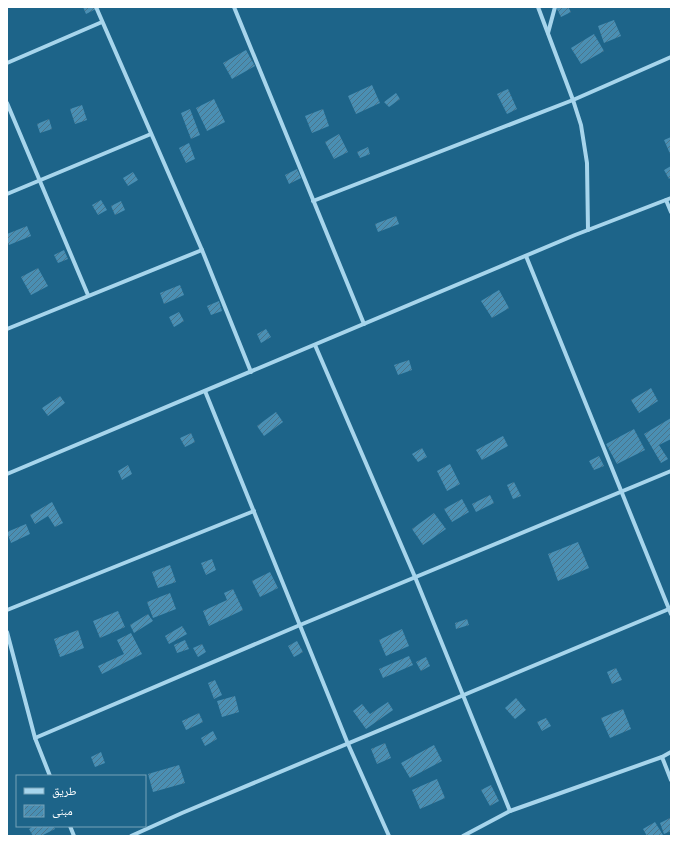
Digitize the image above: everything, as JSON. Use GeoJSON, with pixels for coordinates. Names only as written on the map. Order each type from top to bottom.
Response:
{"type":"FeatureCollection","features":[{"type":"Feature","properties":{"kind":"street"},"geometry":{"type":"LineString","coordinates":[[96,7],[202,250],[251,372]]}},
{"type":"Feature","properties":{"kind":"street"},"geometry":{"type":"LineString","coordinates":[[234,7],[364,324]]}},
{"type":"Feature","properties":{"kind":"street"},"geometry":{"type":"LineString","coordinates":[[538,7],[581,125],[587,163],[588,230]]}},
{"type":"Feature","properties":{"kind":"street"},"geometry":{"type":"LineString","coordinates":[[548,33],[555,7]]}},
{"type":"Feature","properties":{"kind":"street"},"geometry":{"type":"LineString","coordinates":[[7,63],[102,22]]}},
{"type":"Feature","properties":{"kind":"street"},"geometry":{"type":"LineString","coordinates":[[313,201],[573,100],[671,57]]}},
{"type":"Feature","properties":{"kind":"street"},"geometry":{"type":"LineString","coordinates":[[7,103],[88,295]]}},
{"type":"Feature","properties":{"kind":"street"},"geometry":{"type":"LineString","coordinates":[[7,194],[151,134]]}},
{"type":"Feature","properties":{"kind":"street"},"geometry":{"type":"LineString","coordinates":[[7,474],[588,230],[671,198]]}},
{"type":"Feature","properties":{"kind":"street"},"geometry":{"type":"LineString","coordinates":[[666,200],[671,212]]}},
{"type":"Feature","properties":{"kind":"street"},"geometry":{"type":"LineString","coordinates":[[7,329],[202,250]]}},
{"type":"Feature","properties":{"kind":"street"},"geometry":{"type":"LineString","coordinates":[[526,256],[671,614]]}},
{"type":"Feature","properties":{"kind":"street"},"geometry":{"type":"LineString","coordinates":[[315,345],[415,577],[510,811]]}},
{"type":"Feature","properties":{"kind":"street"},"geometry":{"type":"LineString","coordinates":[[205,391],[348,744],[389,836]]}},
{"type":"Feature","properties":{"kind":"street"},"geometry":{"type":"LineString","coordinates":[[35,738],[300,624],[671,471]]}},
{"type":"Feature","properties":{"kind":"street"},"geometry":{"type":"LineString","coordinates":[[7,610],[254,512]]}},
{"type":"Feature","properties":{"kind":"street"},"geometry":{"type":"LineString","coordinates":[[131,836],[189,810],[669,609]]}},
{"type":"Feature","properties":{"kind":"street"},"geometry":{"type":"LineString","coordinates":[[7,632],[35,738],[50,775]]}},
{"type":"Feature","properties":{"kind":"street"},"geometry":{"type":"LineString","coordinates":[[463,836],[510,811],[662,758],[671,752]]}},
{"type":"Feature","properties":{"kind":"street"},"geometry":{"type":"LineString","coordinates":[[662,758],[671,780]]}},
{"type":"Feature","properties":{"kind":"building"},"geometry":{"type":"Polygon","coordinates":[[[83,7],[95,7],[96,9],[86,14],[83,7]]]}},
{"type":"Feature","properties":{"kind":"building"},"geometry":{"type":"Polygon","coordinates":[[[556,7],[568,7],[571,12],[561,17],[556,7]]]}},
{"type":"Feature","properties":{"kind":"building"},"geometry":{"type":"Polygon","coordinates":[[[614,20],[621,36],[604,43],[598,26],[614,20]]]}},
{"type":"Feature","properties":{"kind":"building"},"geometry":{"type":"Polygon","coordinates":[[[594,34],[604,51],[581,64],[571,48],[594,34]]]}},
{"type":"Feature","properties":{"kind":"building"},"geometry":{"type":"Polygon","coordinates":[[[246,50],[255,66],[232,79],[223,63],[246,50]]]}},
{"type":"Feature","properties":{"kind":"building"},"geometry":{"type":"Polygon","coordinates":[[[372,85],[380,103],[356,114],[348,96],[372,85]]]}},
{"type":"Feature","properties":{"kind":"building"},"geometry":{"type":"Polygon","coordinates":[[[508,89],[517,109],[507,114],[497,94],[508,89]]]}},
{"type":"Feature","properties":{"kind":"building"},"geometry":{"type":"Polygon","coordinates":[[[396,93],[400,99],[389,107],[384,102],[396,93]]]}},
{"type":"Feature","properties":{"kind":"building"},"geometry":{"type":"Polygon","coordinates":[[[214,99],[225,122],[207,131],[196,108],[214,99]]]}},
{"type":"Feature","properties":{"kind":"building"},"geometry":{"type":"Polygon","coordinates":[[[82,105],[87,120],[75,124],[70,109],[82,105]]]}},
{"type":"Feature","properties":{"kind":"building"},"geometry":{"type":"Polygon","coordinates":[[[190,109],[200,135],[191,139],[181,113],[190,109]]]}},
{"type":"Feature","properties":{"kind":"building"},"geometry":{"type":"Polygon","coordinates":[[[323,109],[329,126],[312,133],[305,116],[323,109]]]}},
{"type":"Feature","properties":{"kind":"building"},"geometry":{"type":"Polygon","coordinates":[[[49,119],[52,129],[40,133],[37,124],[49,119]]]}},
{"type":"Feature","properties":{"kind":"building"},"geometry":{"type":"Polygon","coordinates":[[[339,134],[348,152],[334,159],[325,142],[339,134]]]}},
{"type":"Feature","properties":{"kind":"building"},"geometry":{"type":"Polygon","coordinates":[[[671,137],[671,156],[664,140],[671,137]]]}},
{"type":"Feature","properties":{"kind":"building"},"geometry":{"type":"Polygon","coordinates":[[[189,143],[195,159],[186,163],[179,148],[189,143]]]}},
{"type":"Feature","properties":{"kind":"building"},"geometry":{"type":"Polygon","coordinates":[[[368,147],[370,154],[360,158],[357,152],[368,147]]]}},
{"type":"Feature","properties":{"kind":"building"},"geometry":{"type":"Polygon","coordinates":[[[671,166],[671,177],[669,179],[664,170],[671,166]]]}},
{"type":"Feature","properties":{"kind":"building"},"geometry":{"type":"Polygon","coordinates":[[[297,169],[301,178],[289,184],[285,175],[297,169]]]}},
{"type":"Feature","properties":{"kind":"building"},"geometry":{"type":"Polygon","coordinates":[[[133,172],[138,180],[128,186],[123,178],[133,172]]]}},
{"type":"Feature","properties":{"kind":"building"},"geometry":{"type":"Polygon","coordinates":[[[101,200],[107,210],[98,215],[92,205],[101,200]]]}},
{"type":"Feature","properties":{"kind":"building"},"geometry":{"type":"Polygon","coordinates":[[[121,201],[125,210],[115,215],[111,206],[121,201]]]}},
{"type":"Feature","properties":{"kind":"building"},"geometry":{"type":"Polygon","coordinates":[[[396,216],[399,224],[378,232],[375,224],[396,216]]]}},
{"type":"Feature","properties":{"kind":"building"},"geometry":{"type":"Polygon","coordinates":[[[27,226],[31,236],[9,245],[7,241],[7,234],[27,226]]]}},
{"type":"Feature","properties":{"kind":"building"},"geometry":{"type":"Polygon","coordinates":[[[64,250],[68,259],[58,263],[54,255],[64,250]]]}},
{"type":"Feature","properties":{"kind":"building"},"geometry":{"type":"Polygon","coordinates":[[[38,268],[48,286],[31,295],[21,277],[38,268]]]}},
{"type":"Feature","properties":{"kind":"building"},"geometry":{"type":"Polygon","coordinates":[[[180,285],[184,295],[164,304],[160,293],[180,285]]]}},
{"type":"Feature","properties":{"kind":"building"},"geometry":{"type":"Polygon","coordinates":[[[499,290],[509,308],[492,318],[481,301],[499,290]]]}},
{"type":"Feature","properties":{"kind":"building"},"geometry":{"type":"Polygon","coordinates":[[[219,301],[222,311],[211,315],[207,306],[219,301]]]}},
{"type":"Feature","properties":{"kind":"building"},"geometry":{"type":"Polygon","coordinates":[[[179,312],[184,321],[174,327],[169,317],[179,312]]]}},
{"type":"Feature","properties":{"kind":"building"},"geometry":{"type":"Polygon","coordinates":[[[266,329],[271,337],[261,343],[257,334],[266,329]]]}},
{"type":"Feature","properties":{"kind":"building"},"geometry":{"type":"Polygon","coordinates":[[[409,360],[412,370],[398,375],[394,365],[409,360]]]}},
{"type":"Feature","properties":{"kind":"building"},"geometry":{"type":"Polygon","coordinates":[[[651,388],[658,401],[639,413],[631,400],[651,388]]]}},
{"type":"Feature","properties":{"kind":"building"},"geometry":{"type":"Polygon","coordinates":[[[60,396],[65,403],[48,416],[42,408],[60,396]]]}},
{"type":"Feature","properties":{"kind":"building"},"geometry":{"type":"Polygon","coordinates":[[[276,412],[283,422],[264,436],[257,426],[276,412]]]}},
{"type":"Feature","properties":{"kind":"building"},"geometry":{"type":"Polygon","coordinates":[[[671,418],[671,439],[659,445],[668,459],[661,463],[644,434],[671,418]]]}},
{"type":"Feature","properties":{"kind":"building"},"geometry":{"type":"Polygon","coordinates":[[[634,429],[645,450],[617,464],[606,444],[634,429]]]}},
{"type":"Feature","properties":{"kind":"building"},"geometry":{"type":"Polygon","coordinates":[[[191,433],[195,442],[185,447],[180,438],[191,433]]]}},
{"type":"Feature","properties":{"kind":"building"},"geometry":{"type":"Polygon","coordinates":[[[503,436],[508,446],[482,460],[476,450],[503,436]]]}},
{"type":"Feature","properties":{"kind":"building"},"geometry":{"type":"Polygon","coordinates":[[[422,448],[427,457],[418,462],[412,454],[422,448]]]}},
{"type":"Feature","properties":{"kind":"building"},"geometry":{"type":"Polygon","coordinates":[[[599,456],[604,466],[594,470],[589,461],[599,456]]]}},
{"type":"Feature","properties":{"kind":"building"},"geometry":{"type":"Polygon","coordinates":[[[450,464],[460,484],[447,491],[437,471],[450,464]]]}},
{"type":"Feature","properties":{"kind":"building"},"geometry":{"type":"Polygon","coordinates":[[[128,465],[132,474],[122,480],[118,471],[128,465]]]}},
{"type":"Feature","properties":{"kind":"building"},"geometry":{"type":"Polygon","coordinates":[[[514,482],[521,496],[513,499],[507,485],[514,482]]]}},
{"type":"Feature","properties":{"kind":"building"},"geometry":{"type":"Polygon","coordinates":[[[490,495],[494,503],[476,512],[472,504],[490,495]]]}},
{"type":"Feature","properties":{"kind":"building"},"geometry":{"type":"Polygon","coordinates":[[[462,499],[469,512],[452,522],[444,509],[462,499]]]}},
{"type":"Feature","properties":{"kind":"building"},"geometry":{"type":"Polygon","coordinates":[[[52,502],[63,523],[55,527],[48,516],[35,524],[30,515],[52,502]]]}},
{"type":"Feature","properties":{"kind":"building"},"geometry":{"type":"Polygon","coordinates":[[[434,513],[446,529],[423,545],[412,529],[434,513]]]}},
{"type":"Feature","properties":{"kind":"building"},"geometry":{"type":"Polygon","coordinates":[[[26,524],[30,534],[11,543],[7,532],[26,524]]]}},
{"type":"Feature","properties":{"kind":"building"},"geometry":{"type":"Polygon","coordinates":[[[578,542],[589,568],[558,581],[548,554],[578,542]]]}},
{"type":"Feature","properties":{"kind":"building"},"geometry":{"type":"Polygon","coordinates":[[[212,559],[216,570],[206,575],[201,563],[212,559]]]}},
{"type":"Feature","properties":{"kind":"building"},"geometry":{"type":"Polygon","coordinates":[[[170,565],[176,582],[158,588],[152,572],[170,565]]]}},
{"type":"Feature","properties":{"kind":"building"},"geometry":{"type":"Polygon","coordinates":[[[270,572],[278,588],[260,597],[252,581],[270,572]]]}},
{"type":"Feature","properties":{"kind":"building"},"geometry":{"type":"Polygon","coordinates":[[[233,589],[243,610],[209,626],[203,611],[227,600],[224,593],[233,589]]]}},
{"type":"Feature","properties":{"kind":"building"},"geometry":{"type":"Polygon","coordinates":[[[170,593],[176,609],[153,618],[147,602],[170,593]]]}},
{"type":"Feature","properties":{"kind":"building"},"geometry":{"type":"Polygon","coordinates":[[[118,611],[125,627],[100,638],[93,621],[118,611]]]}},
{"type":"Feature","properties":{"kind":"building"},"geometry":{"type":"Polygon","coordinates":[[[148,614],[153,621],[134,633],[130,625],[148,614]]]}},
{"type":"Feature","properties":{"kind":"building"},"geometry":{"type":"Polygon","coordinates":[[[467,619],[469,625],[456,629],[455,623],[467,619]]]}},
{"type":"Feature","properties":{"kind":"building"},"geometry":{"type":"Polygon","coordinates":[[[182,626],[187,634],[169,644],[165,636],[182,626]]]}},
{"type":"Feature","properties":{"kind":"building"},"geometry":{"type":"Polygon","coordinates":[[[402,629],[409,646],[386,656],[379,640],[402,629]]]}},
{"type":"Feature","properties":{"kind":"building"},"geometry":{"type":"Polygon","coordinates":[[[78,630],[84,648],[60,657],[54,639],[78,630]]]}},
{"type":"Feature","properties":{"kind":"building"},"geometry":{"type":"Polygon","coordinates":[[[131,633],[142,654],[102,674],[98,666],[124,654],[117,640],[131,633]]]}},
{"type":"Feature","properties":{"kind":"building"},"geometry":{"type":"Polygon","coordinates":[[[185,640],[189,649],[177,653],[174,645],[185,640]]]}},
{"type":"Feature","properties":{"kind":"building"},"geometry":{"type":"Polygon","coordinates":[[[297,641],[303,652],[294,657],[288,646],[297,641]]]}},
{"type":"Feature","properties":{"kind":"building"},"geometry":{"type":"Polygon","coordinates":[[[202,644],[206,652],[198,657],[193,648],[202,644]]]}},
{"type":"Feature","properties":{"kind":"building"},"geometry":{"type":"Polygon","coordinates":[[[409,656],[413,665],[383,678],[379,669],[409,656]]]}},
{"type":"Feature","properties":{"kind":"building"},"geometry":{"type":"Polygon","coordinates":[[[426,657],[430,666],[421,671],[416,662],[426,657]]]}},
{"type":"Feature","properties":{"kind":"building"},"geometry":{"type":"Polygon","coordinates":[[[616,668],[622,680],[612,684],[607,672],[616,668]]]}},
{"type":"Feature","properties":{"kind":"building"},"geometry":{"type":"Polygon","coordinates":[[[215,680],[222,695],[214,699],[208,683],[215,680]]]}},
{"type":"Feature","properties":{"kind":"building"},"geometry":{"type":"Polygon","coordinates":[[[235,696],[239,712],[222,717],[217,701],[235,696]]]}},
{"type":"Feature","properties":{"kind":"building"},"geometry":{"type":"Polygon","coordinates":[[[516,698],[526,710],[515,719],[505,708],[516,698]]]}},
{"type":"Feature","properties":{"kind":"building"},"geometry":{"type":"Polygon","coordinates":[[[388,702],[393,710],[366,729],[353,711],[362,704],[370,714],[388,702]]]}},
{"type":"Feature","properties":{"kind":"building"},"geometry":{"type":"Polygon","coordinates":[[[623,709],[631,729],[610,738],[601,718],[623,709]]]}},
{"type":"Feature","properties":{"kind":"building"},"geometry":{"type":"Polygon","coordinates":[[[199,713],[203,722],[186,730],[182,721],[199,713]]]}},
{"type":"Feature","properties":{"kind":"building"},"geometry":{"type":"Polygon","coordinates":[[[546,718],[551,726],[542,731],[537,722],[546,718]]]}},
{"type":"Feature","properties":{"kind":"building"},"geometry":{"type":"Polygon","coordinates":[[[213,731],[217,739],[205,746],[201,738],[213,731]]]}},
{"type":"Feature","properties":{"kind":"building"},"geometry":{"type":"Polygon","coordinates":[[[385,743],[391,758],[377,764],[371,749],[385,743]]]}},
{"type":"Feature","properties":{"kind":"building"},"geometry":{"type":"Polygon","coordinates":[[[434,745],[442,761],[410,778],[401,763],[434,745]]]}},
{"type":"Feature","properties":{"kind":"building"},"geometry":{"type":"Polygon","coordinates":[[[101,752],[105,763],[95,767],[91,757],[101,752]]]}},
{"type":"Feature","properties":{"kind":"building"},"geometry":{"type":"Polygon","coordinates":[[[179,765],[185,783],[153,792],[148,774],[179,765]]]}},
{"type":"Feature","properties":{"kind":"building"},"geometry":{"type":"Polygon","coordinates":[[[437,779],[445,798],[420,809],[412,790],[437,779]]]}},
{"type":"Feature","properties":{"kind":"building"},"geometry":{"type":"Polygon","coordinates":[[[491,785],[499,801],[490,806],[481,790],[491,785]]]}},
{"type":"Feature","properties":{"kind":"building"},"geometry":{"type":"Polygon","coordinates":[[[670,818],[671,831],[664,834],[660,823],[670,818]]]}},
{"type":"Feature","properties":{"kind":"building"},"geometry":{"type":"Polygon","coordinates":[[[655,822],[663,835],[647,836],[643,829],[655,822]]]}},
{"type":"Feature","properties":{"kind":"building"},"geometry":{"type":"Polygon","coordinates":[[[32,827],[54,827],[55,829],[41,836],[33,836],[29,829],[32,827]]]}}]}
